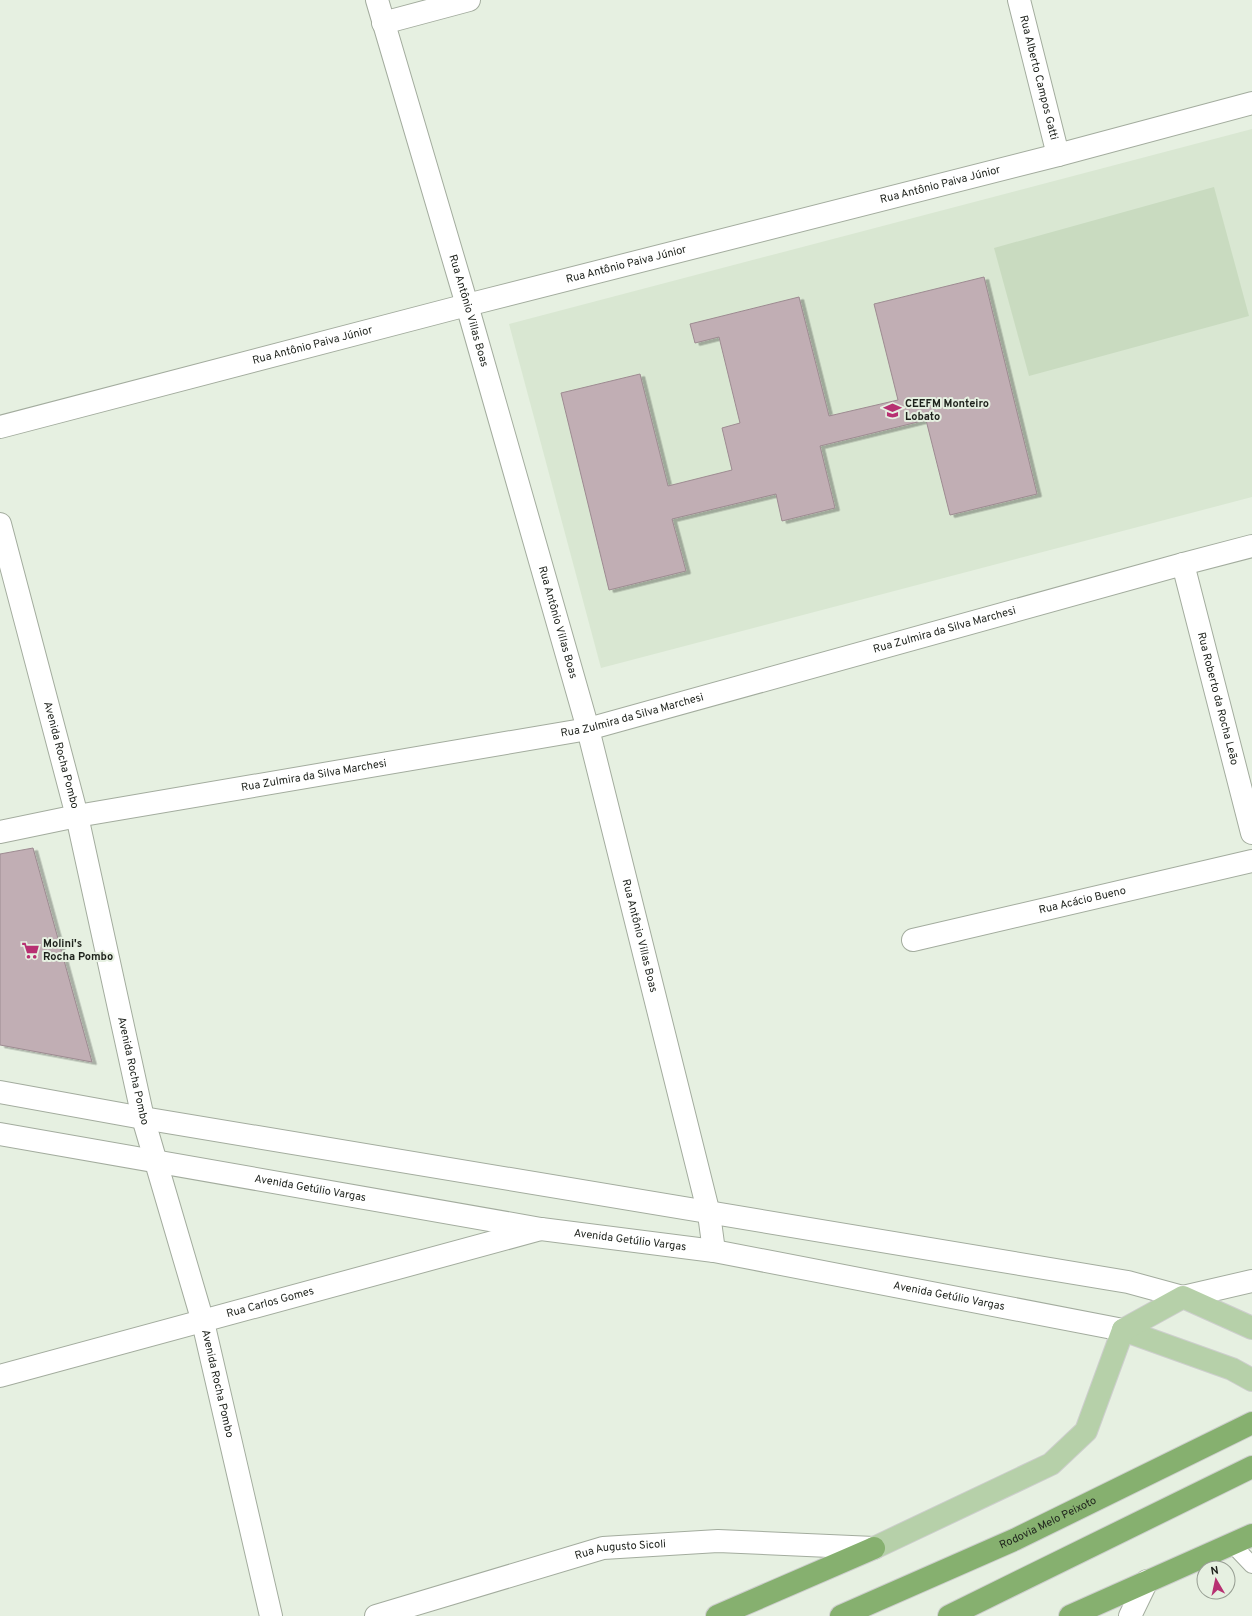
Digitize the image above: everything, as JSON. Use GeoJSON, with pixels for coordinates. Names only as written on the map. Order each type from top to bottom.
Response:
{"type":"FeatureCollection","features":[{"type":"Feature","properties":{"kind":"highway","name":"Rodovia Melo Peixoto"},"geometry":{"type":"LineString","coordinates":[[841,1616],[1016,1539],[1252,1423]]}},
{"type":"Feature","properties":{"kind":"highway"},"geometry":{"type":"LineString","coordinates":[[949,1616],[1252,1467]]}},
{"type":"Feature","properties":{"kind":"highway"},"geometry":{"type":"LineString","coordinates":[[1070,1616],[1252,1535]]}},
{"type":"Feature","properties":{"kind":"highway"},"geometry":{"type":"LineString","coordinates":[[717,1616],[874,1548]]}},
{"type":"Feature","properties":{"kind":"main road"},"geometry":{"type":"LineString","coordinates":[[874,1548],[1051,1464],[1086,1431],[1123,1330],[1182,1297],[1252,1328]]}},
{"type":"Feature","properties":{"kind":"main road","name":"Avenida Getúlio Vargas"},"geometry":{"type":"LineString","coordinates":[[1123,1330],[1232,1369],[1252,1380]]}},
{"type":"Feature","properties":{"kind":"street","name":"Rua Antônio Villas Boas"},"geometry":{"type":"LineString","coordinates":[[377,0],[467,305],[588,729],[709,1214],[714,1251]]}},
{"type":"Feature","properties":{"kind":"street"},"geometry":{"type":"LineString","coordinates":[[383,23],[469,0]]}},
{"type":"Feature","properties":{"kind":"street","name":"Rua Alberto Campos Gatti"},"geometry":{"type":"LineString","coordinates":[[1019,0],[1058,155]]}},
{"type":"Feature","properties":{"kind":"street","name":"Rua Antônio Paiva Júnior"},"geometry":{"type":"LineString","coordinates":[[0,427],[467,305],[1058,155],[1252,103]]}},
{"type":"Feature","properties":{"kind":"street","name":"Avenida Rocha Pombo"},"geometry":{"type":"LineString","coordinates":[[0,524],[77,816],[143,1118],[204,1322],[271,1616]]}},
{"type":"Feature","properties":{"kind":"street","name":"Rua Zulmira da Silva Marchesi"},"geometry":{"type":"LineString","coordinates":[[0,832],[77,816],[588,729],[1252,546]]}},
{"type":"Feature","properties":{"kind":"street","name":"Rua Roberto da Rocha Leão"},"geometry":{"type":"LineString","coordinates":[[1183,564],[1252,833]]}},
{"type":"Feature","properties":{"kind":"street","name":"Rua Acácio Bueno"},"geometry":{"type":"LineString","coordinates":[[913,940],[1252,861]]}},
{"type":"Feature","properties":{"kind":"street"},"geometry":{"type":"LineString","coordinates":[[0,1092],[143,1118],[709,1214],[1128,1282],[1182,1297],[1252,1281]]}},
{"type":"Feature","properties":{"kind":"street","name":"Avenida Getúlio Vargas"},"geometry":{"type":"LineString","coordinates":[[0,1134],[541,1229],[714,1251],[1123,1330]]}},
{"type":"Feature","properties":{"kind":"street","name":"Rua Carlos Gomes"},"geometry":{"type":"LineString","coordinates":[[0,1376],[204,1322],[541,1229]]}},
{"type":"Feature","properties":{"kind":"street","name":"Rua Augusto Sicoli"},"geometry":{"type":"LineString","coordinates":[[376,1616],[603,1548],[718,1541],[874,1548]]}},
{"type":"Feature","properties":{"kind":"street"},"geometry":{"type":"LineString","coordinates":[[1130,1616],[1147,1581]]}},
{"type":"Feature","properties":{"kind":"lane"},"geometry":{"type":"LineString","coordinates":[[1232,1544],[1252,1565]]}},
{"type":"Feature","properties":{"kind":"shaded area","name":"CEEFM Monteiro Lobato"},"geometry":{"type":"Polygon","coordinates":[[[1252,129],[1252,497],[601,668],[509,324],[1252,129]]]}},
{"type":"Feature","properties":{"kind":"shaded area"},"geometry":{"type":"Polygon","coordinates":[[[1214,187],[1249,316],[1029,376],[994,248],[1214,187]]]}},
{"type":"Feature","properties":{"kind":"building"},"geometry":{"type":"Polygon","coordinates":[[[984,277],[1037,494],[950,515],[926,420],[820,446],[835,508],[782,521],[776,494],[672,519],[686,571],[609,590],[561,393],[640,374],[668,486],[732,470],[722,428],[740,423],[719,337],[695,343],[690,324],[799,297],[829,416],[898,400],[874,304],[984,277]]]}},
{"type":"Feature","properties":{"kind":"building","name":"Molini's Rocha Pombo"},"geometry":{"type":"Polygon","coordinates":[[[33,848],[92,1062],[0,1045],[0,854],[33,848]]]}},
{"type":"Feature","properties":{"kind":"place","name":"CEEFM Monteiro Lobato"},"geometry":{"type":"Point","coordinates":[892,410]}},
{"type":"Feature","properties":{"kind":"place","name":"Molini's Rocha Pombo"},"geometry":{"type":"Point","coordinates":[30,950]}}]}
